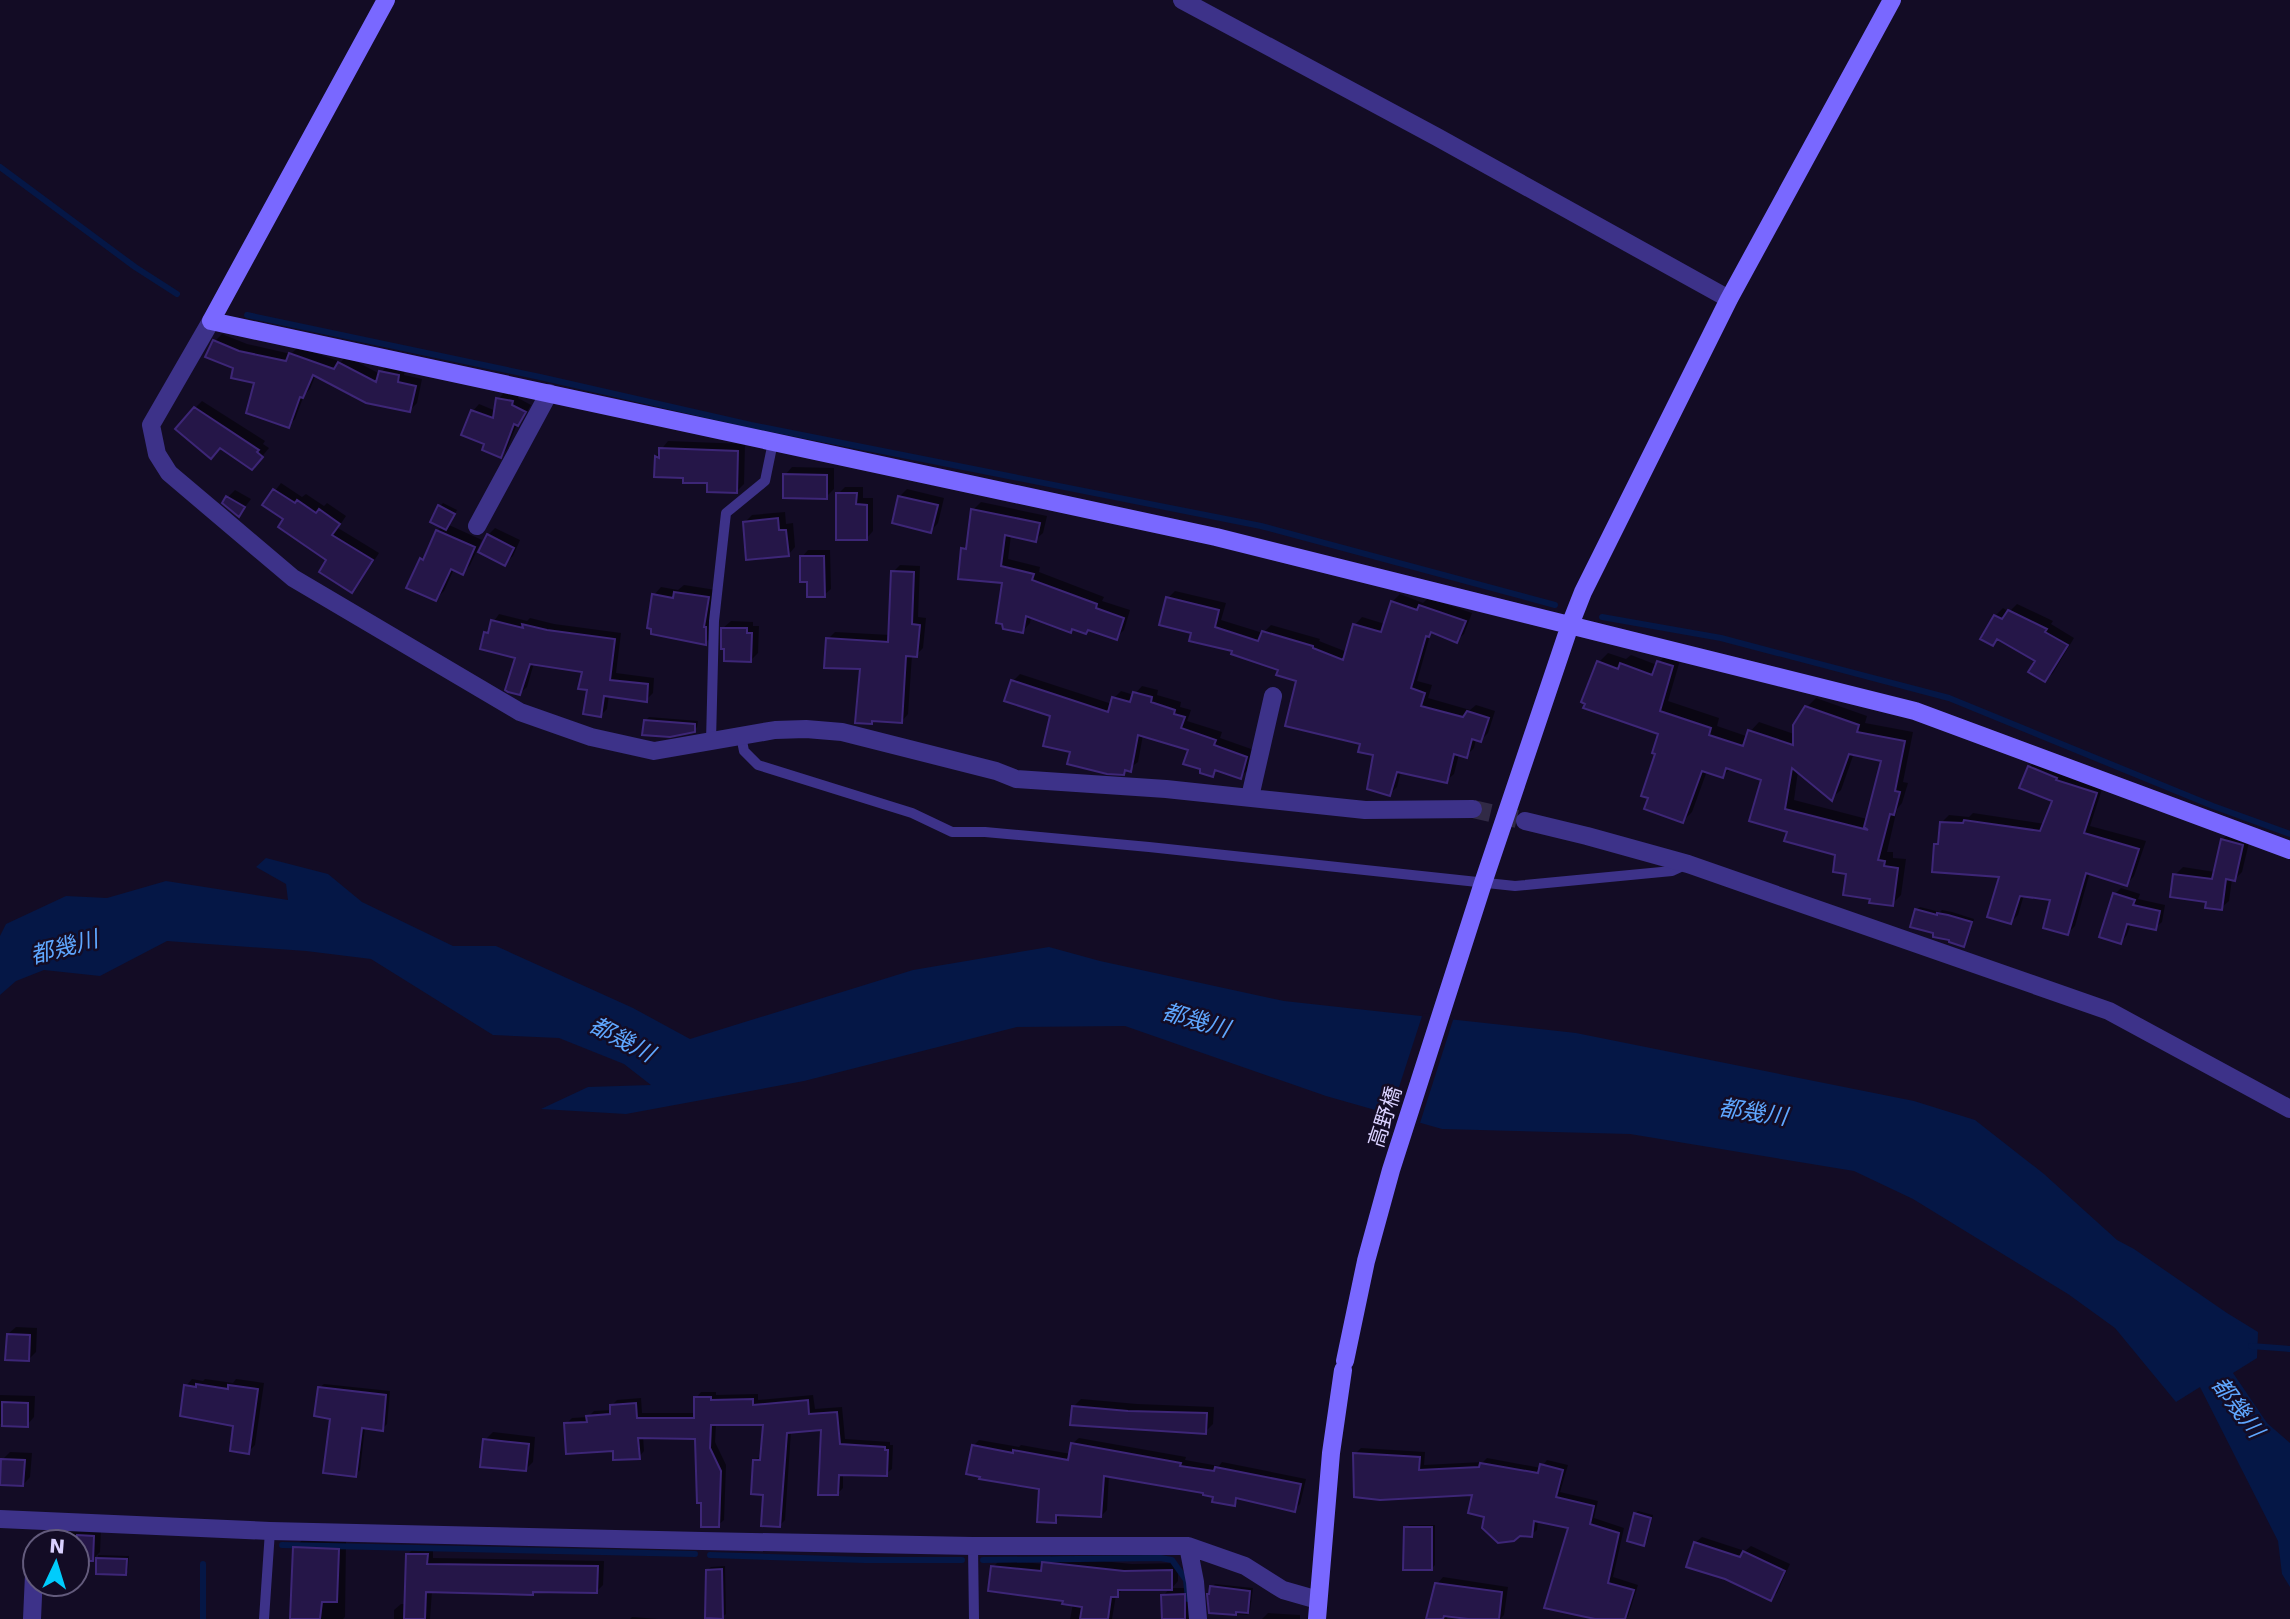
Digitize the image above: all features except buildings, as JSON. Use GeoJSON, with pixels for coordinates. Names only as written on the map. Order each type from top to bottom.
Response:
{"type":"FeatureCollection","features":[{"type":"Feature","properties":{"kind":"street"},"geometry":{"type":"LineString","coordinates":[[386,0],[211,321],[150,425],[157,454],[169,473],[293,578],[520,712],[591,737],[654,751],[775,730],[842,732],[996,771],[1016,779],[1166,789],[1365,810],[1473,809]]}},
{"type":"Feature","properties":{"kind":"street"},"geometry":{"type":"LineString","coordinates":[[1182,0],[1437,136],[1729,299]]}},
{"type":"Feature","properties":{"kind":"street","name":"高野橋"},"geometry":{"type":"LineString","coordinates":[[1317,1619],[1331,1453],[1344,1365],[1366,1261],[1391,1170],[1570,625],[1583,592],[1729,299],[1892,0]]}},
{"type":"Feature","properties":{"kind":"street"},"geometry":{"type":"LineString","coordinates":[[211,321],[1216,537],[1915,711],[2290,850]]}},
{"type":"Feature","properties":{"kind":"street"},"geometry":{"type":"LineString","coordinates":[[477,526],[549,393]]}},
{"type":"Feature","properties":{"kind":"street"},"geometry":{"type":"LineString","coordinates":[[1250,797],[1273,696]]}},
{"type":"Feature","properties":{"kind":"street"},"geometry":{"type":"LineString","coordinates":[[1525,821],[1688,864],[2109,1011],[2290,1109]]}},
{"type":"Feature","properties":{"kind":"street"},"geometry":{"type":"LineString","coordinates":[[0,1519],[270,1531],[973,1546],[1188,1546],[1245,1566],[1283,1590],[1318,1600]]}},
{"type":"Feature","properties":{"kind":"street"},"geometry":{"type":"LineString","coordinates":[[36,1520],[36,1528]]}},
{"type":"Feature","properties":{"kind":"street"},"geometry":{"type":"LineString","coordinates":[[1188,1546],[1198,1619]]}},
{"type":"Feature","properties":{"kind":"street"},"geometry":{"type":"LineString","coordinates":[[32,1619],[33,1598]]}},
{"type":"Feature","properties":{"kind":"lane"},"geometry":{"type":"LineString","coordinates":[[711,741],[714,621],[726,513],[765,481],[773,442]]}},
{"type":"Feature","properties":{"kind":"lane"},"geometry":{"type":"LineString","coordinates":[[741,736],[744,751],[758,765],[912,813],[952,832],[985,832],[1149,847],[1462,879],[1482,887],[1672,871],[1688,864]]}},
{"type":"Feature","properties":{"kind":"lane"},"geometry":{"type":"LineString","coordinates":[[264,1619],[270,1531]]}},
{"type":"Feature","properties":{"kind":"lane"},"geometry":{"type":"LineString","coordinates":[[973,1546],[974,1619]]}},
{"type":"Feature","properties":{"kind":"water","name":"都幾川"},"geometry":{"type":"Polygon","coordinates":[[[266,858],[328,874],[362,902],[453,946],[496,946],[633,1008],[690,1039],[913,970],[1049,947],[1100,961],[1284,1001],[1576,1033],[1914,1101],[1975,1120],[2044,1174],[2117,1240],[2258,1332],[2257,1358],[2233,1373],[2267,1423],[2290,1443],[2290,1587],[2282,1574],[2278,1541],[2200,1387],[2176,1402],[2115,1328],[2068,1294],[1913,1199],[1854,1171],[1630,1134],[1442,1129],[1326,1096],[1125,1026],[1017,1027],[804,1081],[626,1114],[541,1109],[588,1087],[651,1085],[624,1064],[559,1038],[493,1035],[371,959],[306,951],[167,941],[100,976],[44,970],[16,981],[0,995],[0,936],[6,924],[66,896],[107,898],[166,881],[288,900],[286,884],[256,867],[266,858]]]}},
{"type":"Feature","properties":{"kind":"pier"},"geometry":{"type":"Polygon","coordinates":[[[1423,1013],[1454,1017],[1419,1126],[1389,1118],[1423,1013]]]}},
{"type":"Feature","properties":{"kind":"waterway"},"geometry":{"type":"LineString","coordinates":[[0,167],[135,267],[177,294]]}},
{"type":"Feature","properties":{"kind":"waterway"},"geometry":{"type":"LineString","coordinates":[[247,315],[751,425],[1261,526],[1555,605]]}},
{"type":"Feature","properties":{"kind":"waterway"},"geometry":{"type":"LineString","coordinates":[[1602,617],[1721,638],[1949,698],[2213,806],[2290,834]]}},
{"type":"Feature","properties":{"kind":"waterway"},"geometry":{"type":"LineString","coordinates":[[2251,1346],[2290,1349]]}},
{"type":"Feature","properties":{"kind":"waterway"},"geometry":{"type":"LineString","coordinates":[[282,1545],[695,1554]]}},
{"type":"Feature","properties":{"kind":"waterway"},"geometry":{"type":"LineString","coordinates":[[710,1555],[962,1560]]}},
{"type":"Feature","properties":{"kind":"waterway"},"geometry":{"type":"LineString","coordinates":[[983,1560],[1172,1560],[1186,1580],[1188,1599]]}},
{"type":"Feature","properties":{"kind":"waterway"},"geometry":{"type":"LineString","coordinates":[[203,1564],[203,1619]]}},
{"type":"Feature","properties":{"kind":"tunnel"},"geometry":{"type":"LineString","coordinates":[[1473,809],[1521,820]]}}]}
